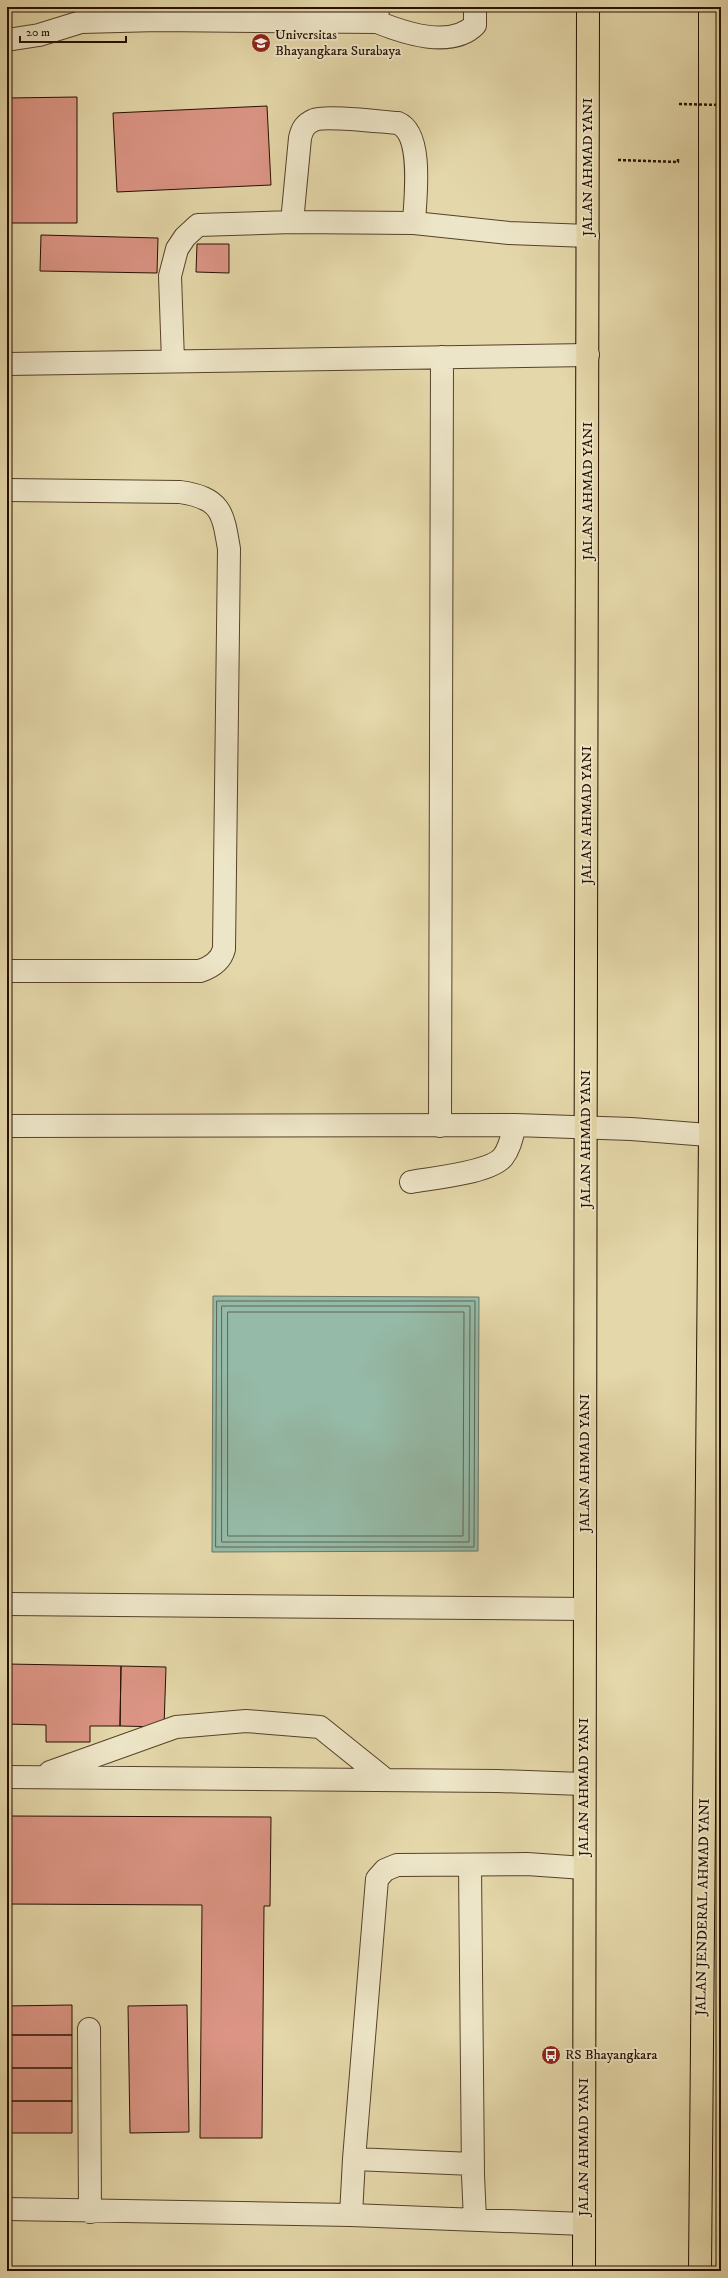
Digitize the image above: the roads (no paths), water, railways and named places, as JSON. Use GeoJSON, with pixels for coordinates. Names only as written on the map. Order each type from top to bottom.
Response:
{"type":"FeatureCollection","features":[{"type":"Feature","properties":{"kind":"highway","name":"JALAN AHMAD YANI"},"geometry":{"type":"LineString","coordinates":[[584,2271],[584,1868],[582,1784],[586,1128],[588,7]]}},
{"type":"Feature","properties":{"kind":"highway","name":"JALAN JENDERAL AHMAD YANI"},"geometry":{"type":"LineString","coordinates":[[700,2271],[708,1135],[710,7]]}},
{"type":"Feature","properties":{"kind":"street"},"geometry":{"type":"LineString","coordinates":[[7,40],[39,35],[81,22],[377,14],[420,36],[458,35],[468,32],[475,25],[475,7]]}},
{"type":"Feature","properties":{"kind":"street"},"geometry":{"type":"LineString","coordinates":[[292,222],[302,130],[307,124],[320,118],[398,123],[405,126],[411,135],[415,159],[414,223]]}},
{"type":"Feature","properties":{"kind":"street"},"geometry":{"type":"LineString","coordinates":[[173,361],[170,276],[177,249],[184,237],[198,225],[292,222],[414,223],[509,233],[588,236]]}},
{"type":"Feature","properties":{"kind":"street"},"geometry":{"type":"LineString","coordinates":[[7,364],[588,355]]}},
{"type":"Feature","properties":{"kind":"street"},"geometry":{"type":"LineString","coordinates":[[440,1126],[442,357]]}},
{"type":"Feature","properties":{"kind":"street"},"geometry":{"type":"LineString","coordinates":[[7,490],[180,492],[198,495],[210,501],[221,511],[229,549],[224,949],[222,957],[209,968],[200,971],[7,972]]}},
{"type":"Feature","properties":{"kind":"street"},"geometry":{"type":"LineString","coordinates":[[7,1126],[515,1125],[647,1130],[708,1135]]}},
{"type":"Feature","properties":{"kind":"street"},"geometry":{"type":"LineString","coordinates":[[411,1182],[482,1169],[502,1158],[509,1147],[515,1125]]}},
{"type":"Feature","properties":{"kind":"street"},"geometry":{"type":"LineString","coordinates":[[7,1604],[584,1608]]}},
{"type":"Feature","properties":{"kind":"street"},"geometry":{"type":"LineString","coordinates":[[38,1777],[176,1726],[246,1721],[320,1727],[386,1780]]}},
{"type":"Feature","properties":{"kind":"street"},"geometry":{"type":"LineString","coordinates":[[7,1777],[386,1780],[582,1784]]}},
{"type":"Feature","properties":{"kind":"street"},"geometry":{"type":"LineString","coordinates":[[351,2215],[354,2159],[377,1879],[385,1870],[397,1866],[528,1864],[584,1868]]}},
{"type":"Feature","properties":{"kind":"street"},"geometry":{"type":"LineString","coordinates":[[470,1866],[473,2164],[475,2220]]}},
{"type":"Feature","properties":{"kind":"street"},"geometry":{"type":"LineString","coordinates":[[89,2029],[90,2212]]}},
{"type":"Feature","properties":{"kind":"street"},"geometry":{"type":"LineString","coordinates":[[354,2159],[473,2164]]}},
{"type":"Feature","properties":{"kind":"street"},"geometry":{"type":"LineString","coordinates":[[7,2209],[90,2212],[351,2215],[584,2224]]}},
{"type":"Feature","properties":{"kind":"water"},"geometry":{"type":"Polygon","coordinates":[[[213,1296],[479,1297],[478,1551],[212,1552],[213,1296]]]}},
{"type":"Feature","properties":{"kind":"place","name":"Universitas Bhayangkara Surabaya"},"geometry":{"type":"Point","coordinates":[261,43]}},
{"type":"Feature","properties":{"kind":"place","name":"RS Bhayangkara"},"geometry":{"type":"Point","coordinates":[551,2055]}}]}
